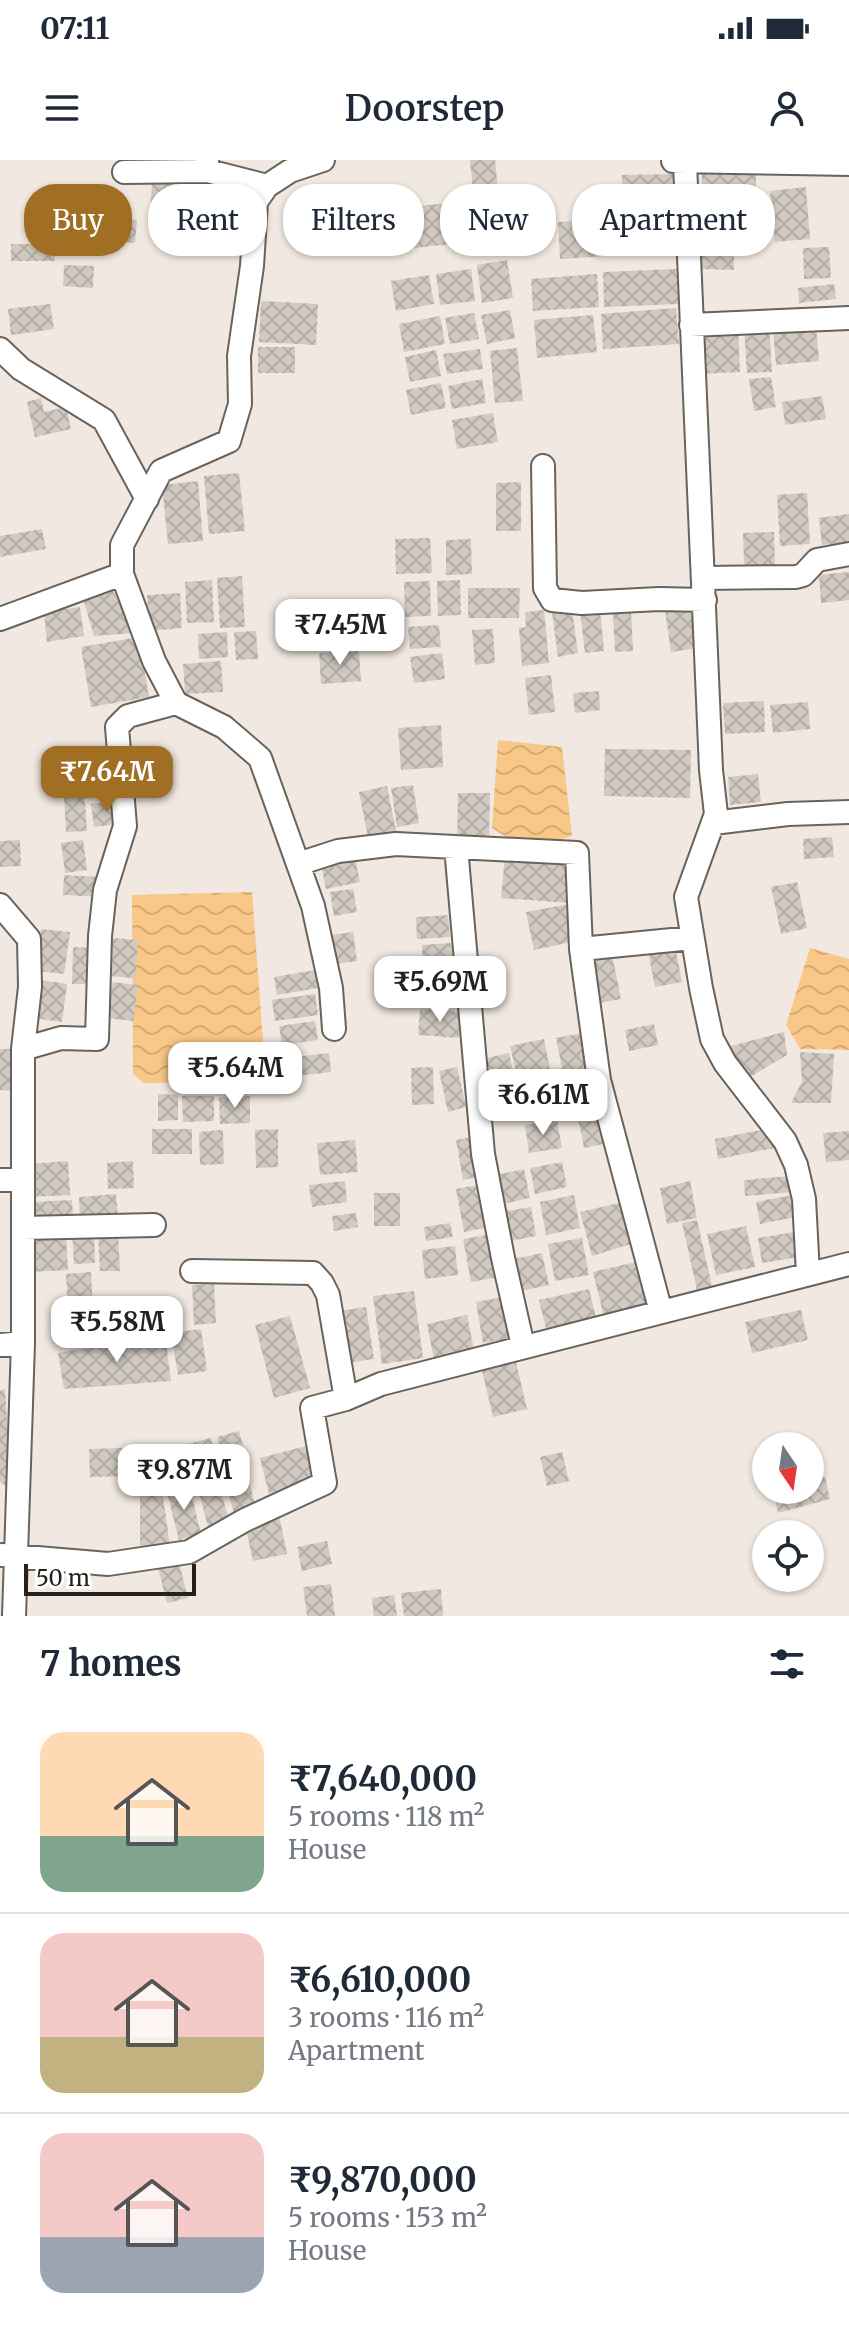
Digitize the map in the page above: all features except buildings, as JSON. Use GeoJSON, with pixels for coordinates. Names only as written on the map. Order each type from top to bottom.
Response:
{"type":"FeatureCollection","features":[{"type":"Feature","properties":{"kind":"street"},"geometry":{"type":"LineString","coordinates":[[267,186],[290,171],[323,160]]}},
{"type":"Feature","properties":{"kind":"street"},"geometry":{"type":"LineString","coordinates":[[808,1274],[804,1199],[796,1165],[785,1141],[725,1063],[712,1039],[686,897],[716,814],[711,770],[691,325],[678,161],[849,164]]}},
{"type":"Feature","properties":{"kind":"street"},"geometry":{"type":"LineString","coordinates":[[124,172],[208,166],[261,184]]}},
{"type":"Feature","properties":{"kind":"street"},"geometry":{"type":"LineString","coordinates":[[253,256],[239,356],[240,404],[229,441],[161,471],[122,545],[122,574],[154,661],[176,703],[224,727],[260,758],[313,906],[331,988],[334,1029]]}},
{"type":"Feature","properties":{"kind":"street"},"geometry":{"type":"LineString","coordinates":[[691,325],[849,318]]}},
{"type":"Feature","properties":{"kind":"street"},"geometry":{"type":"LineString","coordinates":[[0,349],[21,369],[104,420],[147,499]]}},
{"type":"Feature","properties":{"kind":"street"},"geometry":{"type":"LineString","coordinates":[[543,466],[545,588],[552,600],[558,603],[659,599],[704,589],[796,577],[803,575],[817,560],[849,554]]}},
{"type":"Feature","properties":{"kind":"street"},"geometry":{"type":"LineString","coordinates":[[0,619],[122,574]]}},
{"type":"Feature","properties":{"kind":"street"},"geometry":{"type":"LineString","coordinates":[[23,1049],[61,1038],[97,1039],[100,936],[105,890],[125,826],[117,727],[128,716],[176,703]]}},
{"type":"Feature","properties":{"kind":"street"},"geometry":{"type":"LineString","coordinates":[[713,823],[788,814],[849,812]]}},
{"type":"Feature","properties":{"kind":"street"},"geometry":{"type":"LineString","coordinates":[[298,864],[338,851],[396,844],[577,853],[581,949],[599,1080],[661,1312]]}},
{"type":"Feature","properties":{"kind":"street"},"geometry":{"type":"LineString","coordinates":[[456,847],[483,1154],[523,1346]]}},
{"type":"Feature","properties":{"kind":"street"},"geometry":{"type":"LineString","coordinates":[[0,905],[29,939],[30,987],[11,1180],[23,1228],[23,1343],[7,1556],[14,1616]]}},
{"type":"Feature","properties":{"kind":"street"},"geometry":{"type":"LineString","coordinates":[[581,949],[692,938]]}},
{"type":"Feature","properties":{"kind":"street"},"geometry":{"type":"LineString","coordinates":[[23,1228],[154,1225]]}},
{"type":"Feature","properties":{"kind":"street"},"geometry":{"type":"LineString","coordinates":[[7,1556],[108,1564],[189,1552],[245,1520],[325,1483],[312,1408],[346,1399],[381,1384],[849,1264]]}},
{"type":"Feature","properties":{"kind":"street"},"geometry":{"type":"LineString","coordinates":[[192,1271],[313,1273],[328,1295],[346,1399]]}},
{"type":"Feature","properties":{"kind":"street"},"geometry":{"type":"LineString","coordinates":[[0,1345],[23,1343]]}},
{"type":"Feature","properties":{"kind":"water"},"geometry":{"type":"Polygon","coordinates":[[[498,740],[562,747],[572,836],[528,851],[492,828],[498,740]]]}},
{"type":"Feature","properties":{"kind":"water"},"geometry":{"type":"Polygon","coordinates":[[[252,892],[265,1068],[255,1082],[144,1083],[133,1074],[132,895],[252,892]]]}},
{"type":"Feature","properties":{"kind":"water"},"geometry":{"type":"Polygon","coordinates":[[[810,948],[849,959],[849,1050],[800,1049],[786,1025],[810,948]]]}}]}
